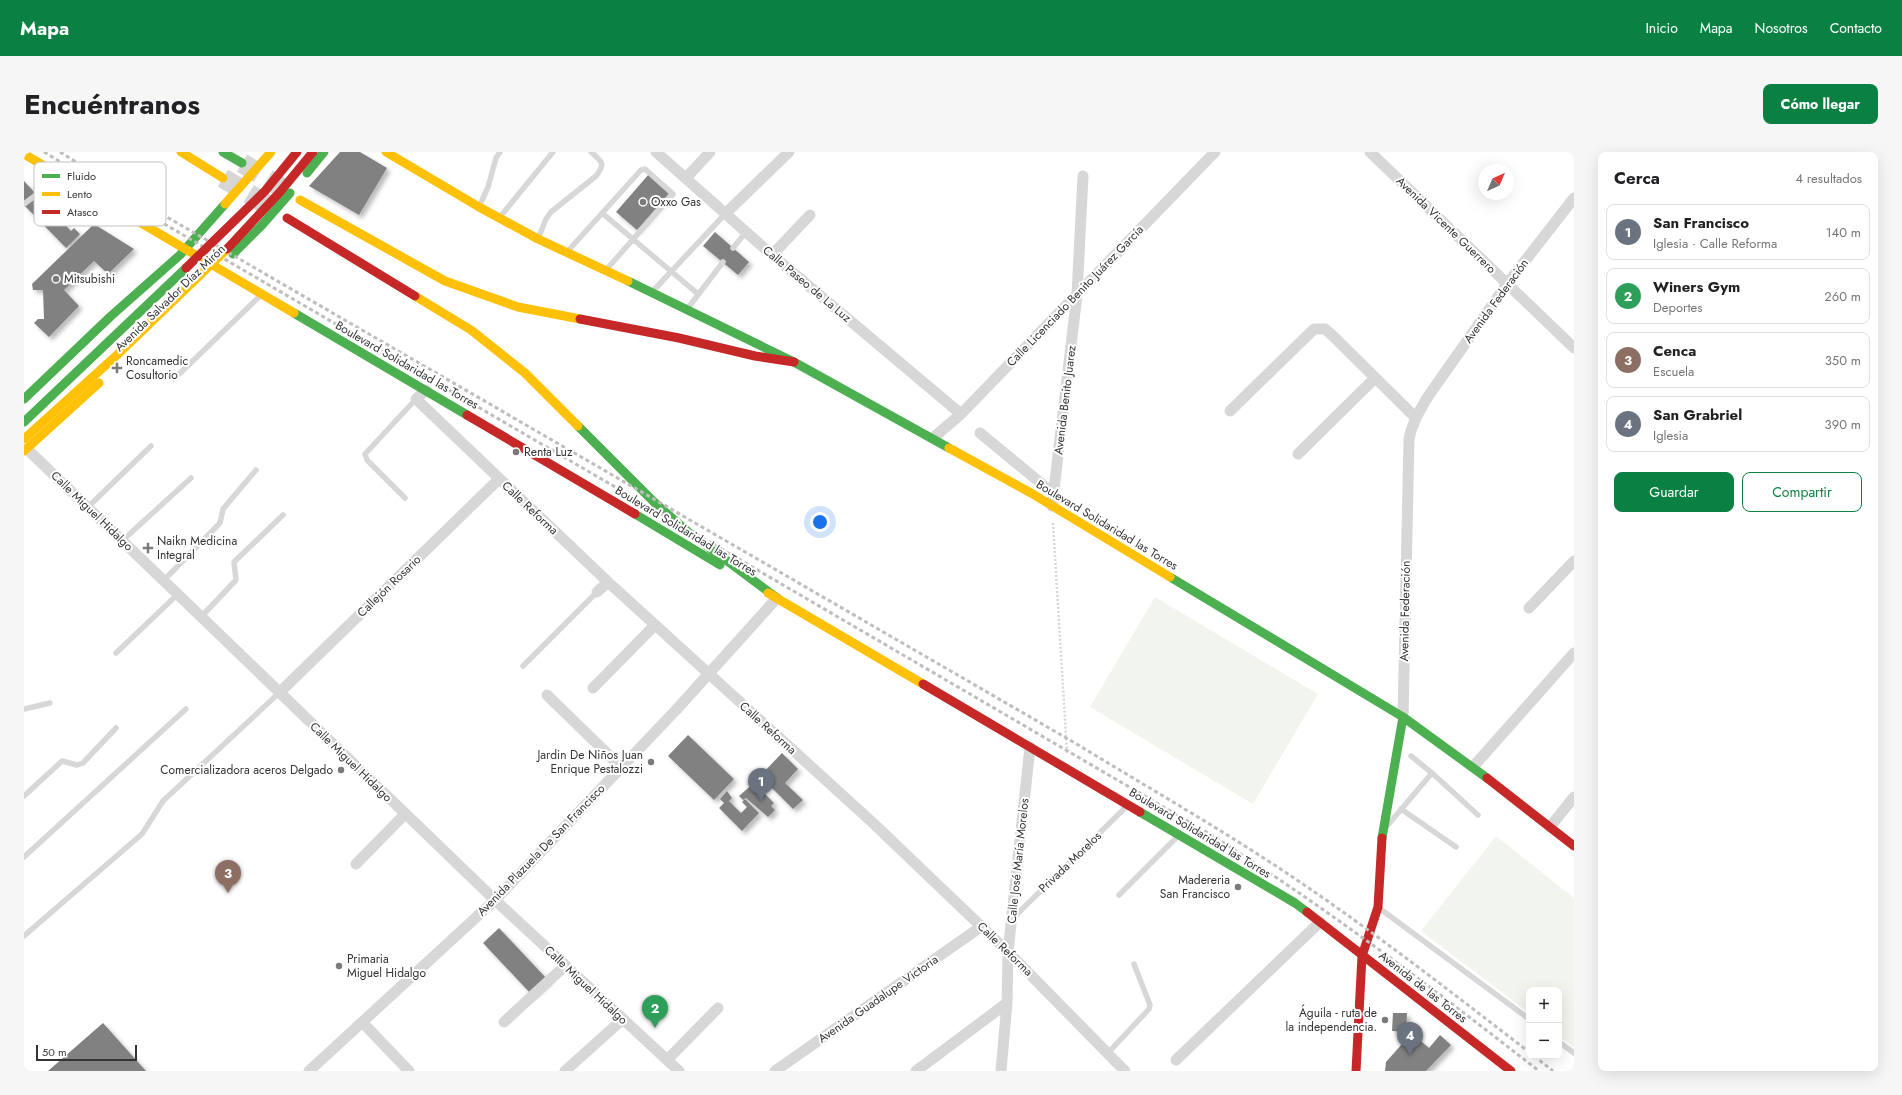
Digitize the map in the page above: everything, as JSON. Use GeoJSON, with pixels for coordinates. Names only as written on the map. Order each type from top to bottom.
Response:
{"type":"FeatureCollection","features":[{"type":"Feature","properties":{"kind":"main road"},"geometry":{"type":"LineString","coordinates":[[181,152],[222,178]]}},
{"type":"Feature","properties":{"kind":"main road"},"geometry":{"type":"LineString","coordinates":[[223,152],[242,163]]}},
{"type":"Feature","properties":{"kind":"main road","name":"Avenida Salvador Díaz Mirón"},"geometry":{"type":"LineString","coordinates":[[24,399],[184,250],[271,152]]}},
{"type":"Feature","properties":{"kind":"main road","name":"Avenida Salvador Díaz Mirón"},"geometry":{"type":"LineString","coordinates":[[24,422],[110,342],[266,191],[297,152]]}},
{"type":"Feature","properties":{"kind":"main road","name":"Avenida Salvador Díaz Mirón"},"geometry":{"type":"LineString","coordinates":[[25,446],[215,261],[294,176],[313,152]]}},
{"type":"Feature","properties":{"kind":"main road","name":"Avenida Salvador Díaz Mirón"},"geometry":{"type":"LineString","coordinates":[[25,446],[133,351],[218,269],[262,225],[324,152]]}},
{"type":"Feature","properties":{"kind":"main road","name":"Boulevard Solidaridad las Torres"},"geometry":{"type":"LineString","coordinates":[[386,152],[479,207],[538,239],[652,292],[794,362],[933,438],[1052,506],[1403,716]]}},
{"type":"Feature","properties":{"kind":"main road","name":"Boulevard Solidaridad las Torres"},"geometry":{"type":"LineString","coordinates":[[24,154],[37,162]]}},
{"type":"Feature","properties":{"kind":"main road","name":"Boulevard Solidaridad las Torres"},"geometry":{"type":"LineString","coordinates":[[300,200],[445,281],[518,307],[679,338],[755,356],[794,362]]}},
{"type":"Feature","properties":{"kind":"main road","name":"Boulevard Solidaridad las Torres"},"geometry":{"type":"LineString","coordinates":[[287,218],[471,330],[524,373],[656,504],[687,531],[777,598]]}},
{"type":"Feature","properties":{"kind":"main road","name":"Boulevard Solidaridad las Torres"},"geometry":{"type":"LineString","coordinates":[[144,226],[426,390],[1128,804],[1295,903],[1320,922]]}},
{"type":"Feature","properties":{"kind":"main road"},"geometry":{"type":"LineString","coordinates":[[1403,716],[1473,767],[1574,846]]}},
{"type":"Feature","properties":{"kind":"main road","name":"Avenida Federación"},"geometry":{"type":"LineString","coordinates":[[1356,1071],[1362,956],[1378,907],[1382,832],[1403,716]]}},
{"type":"Feature","properties":{"kind":"main road","name":"Avenida de las Torres"},"geometry":{"type":"LineString","coordinates":[[1320,922],[1505,1069]]}},
{"type":"Feature","properties":{"kind":"street","name":"Calle Paseo de La Luz"},"geometry":{"type":"LineString","coordinates":[[656,152],[772,255],[961,414]]}},
{"type":"Feature","properties":{"kind":"street"},"geometry":{"type":"LineString","coordinates":[[686,178],[710,152]]}},
{"type":"Feature","properties":{"kind":"street"},"geometry":{"type":"LineString","coordinates":[[726,213],[789,152]]}},
{"type":"Feature","properties":{"kind":"street","name":"Calle Licenciado Benito Juárez García"},"geometry":{"type":"LineString","coordinates":[[933,438],[961,414],[1215,152]]}},
{"type":"Feature","properties":{"kind":"street","name":"Avenida Vicente Guerrero"},"geometry":{"type":"LineString","coordinates":[[1370,152],[1574,348]]}},
{"type":"Feature","properties":{"kind":"street","name":"Avenida Benito Juarez"},"geometry":{"type":"LineString","coordinates":[[1052,506],[1077,295],[1083,176]]}},
{"type":"Feature","properties":{"kind":"street","name":"Avenida Federación"},"geometry":{"type":"LineString","coordinates":[[1403,716],[1409,439],[1415,417],[1507,284],[1574,198]]}},
{"type":"Feature","properties":{"kind":"street"},"geometry":{"type":"LineString","coordinates":[[772,255],[810,215]]}},
{"type":"Feature","properties":{"kind":"street"},"geometry":{"type":"LineString","coordinates":[[1230,411],[1314,329],[1325,329],[1415,417]]}},
{"type":"Feature","properties":{"kind":"street"},"geometry":{"type":"LineString","coordinates":[[1298,454],[1375,378]]}},
{"type":"Feature","properties":{"kind":"street"},"geometry":{"type":"LineString","coordinates":[[416,399],[426,390]]}},
{"type":"Feature","properties":{"kind":"street","name":"Calle Reforma"},"geometry":{"type":"LineString","coordinates":[[416,399],[608,582],[708,675],[873,823],[982,926],[1125,1071]]}},
{"type":"Feature","properties":{"kind":"street"},"geometry":{"type":"LineString","coordinates":[[980,433],[1054,494]]}},
{"type":"Feature","properties":{"kind":"street","name":"Calle Miguel Hidalgo"},"geometry":{"type":"LineString","coordinates":[[25,446],[405,814],[565,966],[679,1071]]}},
{"type":"Feature","properties":{"kind":"street","name":"Callejón Rosario"},"geometry":{"type":"LineString","coordinates":[[279,693],[499,478]]}},
{"type":"Feature","properties":{"kind":"street"},"geometry":{"type":"LineString","coordinates":[[1529,608],[1574,561]]}},
{"type":"Feature","properties":{"kind":"street"},"geometry":{"type":"LineString","coordinates":[[598,592],[608,582]]}},
{"type":"Feature","properties":{"kind":"street","name":"Avenida Plazuela De San Francisco"},"geometry":{"type":"LineString","coordinates":[[312,1070],[495,900],[708,675],[777,598]]}},
{"type":"Feature","properties":{"kind":"street"},"geometry":{"type":"LineString","coordinates":[[593,688],[655,625]]}},
{"type":"Feature","properties":{"kind":"street"},"geometry":{"type":"LineString","coordinates":[[1473,767],[1574,653]]}},
{"type":"Feature","properties":{"kind":"street"},"geometry":{"type":"LineString","coordinates":[[547,695],[621,767]]}},
{"type":"Feature","properties":{"kind":"street","name":"Calle José María Morelos"},"geometry":{"type":"LineString","coordinates":[[1001,1071],[1007,1003],[1008,952],[1030,747]]}},
{"type":"Feature","properties":{"kind":"street"},"geometry":{"type":"LineString","coordinates":[[1550,827],[1574,797]]}},
{"type":"Feature","properties":{"kind":"street"},"geometry":{"type":"LineString","coordinates":[[356,864],[405,814]]}},
{"type":"Feature","properties":{"kind":"street"},"geometry":{"type":"LineString","coordinates":[[1176,1060],[1320,922]]}},
{"type":"Feature","properties":{"kind":"street","name":"Avenida Guadalupe Victoria"},"geometry":{"type":"LineString","coordinates":[[775,1071],[982,926]]}},
{"type":"Feature","properties":{"kind":"street"},"geometry":{"type":"LineString","coordinates":[[504,1022],[565,966]]}},
{"type":"Feature","properties":{"kind":"street"},"geometry":{"type":"LineString","coordinates":[[916,1070],[1007,1003]]}},
{"type":"Feature","properties":{"kind":"street"},"geometry":{"type":"LineString","coordinates":[[667,1060],[718,1008]]}},
{"type":"Feature","properties":{"kind":"street"},"geometry":{"type":"LineString","coordinates":[[565,1071],[623,1019]]}},
{"type":"Feature","properties":{"kind":"street"},"geometry":{"type":"LineString","coordinates":[[362,1022],[409,1071]]}},
{"type":"Feature","properties":{"kind":"lane"},"geometry":{"type":"LineString","coordinates":[[479,207],[488,186],[496,158],[500,152]]}},
{"type":"Feature","properties":{"kind":"lane"},"geometry":{"type":"LineString","coordinates":[[499,218],[553,152]]}},
{"type":"Feature","properties":{"kind":"lane"},"geometry":{"type":"LineString","coordinates":[[538,239],[546,219],[551,212],[596,176],[602,169],[600,160],[591,152]]}},
{"type":"Feature","properties":{"kind":"lane"},"geometry":{"type":"LineString","coordinates":[[567,252],[643,169],[662,183],[672,194],[606,270]]}},
{"type":"Feature","properties":{"kind":"lane"},"geometry":{"type":"LineString","coordinates":[[24,204],[34,196]]}},
{"type":"Feature","properties":{"kind":"lane"},"geometry":{"type":"LineString","coordinates":[[602,213],[698,294]]}},
{"type":"Feature","properties":{"kind":"lane"},"geometry":{"type":"LineString","coordinates":[[652,292],[726,213]]}},
{"type":"Feature","properties":{"kind":"lane"},"geometry":{"type":"LineString","coordinates":[[733,248],[746,232]]}},
{"type":"Feature","properties":{"kind":"lane"},"geometry":{"type":"LineString","coordinates":[[687,310],[722,262]]}},
{"type":"Feature","properties":{"kind":"lane"},"geometry":{"type":"LineString","coordinates":[[174,380],[261,294]]}},
{"type":"Feature","properties":{"kind":"lane"},"geometry":{"type":"LineString","coordinates":[[405,498],[367,460],[365,454],[416,399]]}},
{"type":"Feature","properties":{"kind":"lane"},"geometry":{"type":"LineString","coordinates":[[88,507],[151,446]]}},
{"type":"Feature","properties":{"kind":"lane"},"geometry":{"type":"LineString","coordinates":[[164,580],[220,524],[223,508],[256,470]]}},
{"type":"Feature","properties":{"kind":"lane"},"geometry":{"type":"LineString","coordinates":[[123,540],[191,478]]}},
{"type":"Feature","properties":{"kind":"lane"},"geometry":{"type":"LineString","coordinates":[[201,617],[236,580],[234,562],[283,515]]}},
{"type":"Feature","properties":{"kind":"lane"},"geometry":{"type":"LineString","coordinates":[[524,666],[598,592]]}},
{"type":"Feature","properties":{"kind":"lane"},"geometry":{"type":"LineString","coordinates":[[116,653],[178,594]]}},
{"type":"Feature","properties":{"kind":"lane"},"geometry":{"type":"LineString","coordinates":[[24,936],[142,834],[163,801],[279,693]]}},
{"type":"Feature","properties":{"kind":"lane"},"geometry":{"type":"LineString","coordinates":[[24,709],[50,703]]}},
{"type":"Feature","properties":{"kind":"lane"},"geometry":{"type":"LineString","coordinates":[[24,857],[186,709]]}},
{"type":"Feature","properties":{"kind":"lane"},"geometry":{"type":"LineString","coordinates":[[24,796],[62,762],[77,766],[84,763],[116,728]]}},
{"type":"Feature","properties":{"kind":"lane"},"geometry":{"type":"LineString","coordinates":[[1411,756],[1478,814]]}},
{"type":"Feature","properties":{"kind":"lane"},"geometry":{"type":"LineString","coordinates":[[1382,832],[1432,774]]}},
{"type":"Feature","properties":{"kind":"lane","name":"Privada Morelos"},"geometry":{"type":"LineString","coordinates":[[1012,918],[1128,804]]}},
{"type":"Feature","properties":{"kind":"lane"},"geometry":{"type":"LineString","coordinates":[[1401,809],[1456,847]]}},
{"type":"Feature","properties":{"kind":"lane"},"geometry":{"type":"LineString","coordinates":[[1119,895],[1179,835]]}},
{"type":"Feature","properties":{"kind":"lane"},"geometry":{"type":"LineString","coordinates":[[1378,907],[1526,1017]]}},
{"type":"Feature","properties":{"kind":"lane"},"geometry":{"type":"LineString","coordinates":[[1108,1053],[1149,1009],[1150,1005],[1134,964]]}},
{"type":"Feature","properties":{"kind":"lane"},"geometry":{"type":"LineString","coordinates":[[1562,1044],[1574,1053]]}},
{"type":"Feature","properties":{"kind":"path"},"geometry":{"type":"LineString","coordinates":[[1052,506],[1062,694],[1068,770]]}},
{"type":"Feature","properties":{"kind":"shaded area"},"geometry":{"type":"Polygon","coordinates":[[[1155,597],[1318,694],[1253,804],[1090,707],[1155,597]]]}},
{"type":"Feature","properties":{"kind":"shaded area"},"geometry":{"type":"Polygon","coordinates":[[[1496,836],[1574,898],[1574,1048],[1562,1038],[1562,987],[1526,987],[1526,1011],[1421,931],[1496,836]]]}},
{"type":"Feature","properties":{"kind":"building"},"geometry":{"type":"Polygon","coordinates":[[[340,152],[360,152],[387,168],[359,215],[309,186],[340,152]]]}},
{"type":"Feature","properties":{"kind":"building","name":"Oxxo Gas"},"geometry":{"type":"Polygon","coordinates":[[[649,174],[670,192],[637,230],[616,212],[649,174]]]}},
{"type":"Feature","properties":{"kind":"building"},"geometry":{"type":"Polygon","coordinates":[[[24,181],[34,192],[34,215],[24,205],[24,181]]]}},
{"type":"Feature","properties":{"kind":"building"},"geometry":{"type":"Polygon","coordinates":[[[45,226],[66,226],[71,231],[74,228],[80,234],[66,248],[45,226]]]}},
{"type":"Feature","properties":{"kind":"building","name":"Mitsubishi"},"geometry":{"type":"Polygon","coordinates":[[[92,226],[97,226],[134,249],[108,274],[94,261],[64,290],[79,306],[49,337],[34,323],[38,319],[44,319],[43,290],[33,290],[32,284],[92,226]]]}},
{"type":"Feature","properties":{"kind":"building","name":"Oxxo Gas"},"geometry":{"type":"Polygon","coordinates":[[[715,232],[749,262],[738,275],[703,246],[715,232]]]}},
{"type":"Feature","properties":{"kind":"building"},"geometry":{"type":"Polygon","coordinates":[[[688,735],[734,779],[714,800],[668,756],[688,735]]]}},
{"type":"Feature","properties":{"kind":"building"},"geometry":{"type":"Polygon","coordinates":[[[782,753],[798,769],[785,783],[803,800],[793,809],[760,776],[782,753]]]}},
{"type":"Feature","properties":{"kind":"building"},"geometry":{"type":"Polygon","coordinates":[[[754,783],[774,803],[771,806],[775,810],[768,817],[746,798],[743,800],[739,796],[754,783]]]}},
{"type":"Feature","properties":{"kind":"building"},"geometry":{"type":"Polygon","coordinates":[[[727,791],[732,798],[729,801],[741,813],[747,807],[742,802],[745,799],[759,813],[742,831],[719,808],[724,803],[720,799],[727,791]]]}},
{"type":"Feature","properties":{"kind":"building"},"geometry":{"type":"Polygon","coordinates":[[[499,928],[548,980],[532,995],[483,943],[499,928]]]}},
{"type":"Feature","properties":{"kind":"building"},"geometry":{"type":"Polygon","coordinates":[[[1393,1013],[1407,1013],[1406,1032],[1392,1031],[1393,1013]]]}},
{"type":"Feature","properties":{"kind":"building"},"geometry":{"type":"Polygon","coordinates":[[[103,1023],[146,1071],[48,1071],[103,1023]]]}},
{"type":"Feature","properties":{"kind":"building"},"geometry":{"type":"Polygon","coordinates":[[[1414,1028],[1420,1033],[1416,1037],[1429,1048],[1440,1035],[1451,1045],[1426,1071],[1385,1071],[1386,1062],[1402,1044],[1412,1037],[1409,1034],[1414,1028]]]}},
{"type":"Feature","properties":{"kind":"tunnel"},"geometry":{"type":"LineString","coordinates":[[242,163],[289,192]]}},
{"type":"Feature","properties":{"kind":"tunnel"},"geometry":{"type":"LineString","coordinates":[[223,178],[272,208]]}},
{"type":"Feature","properties":{"kind":"railway"},"geometry":{"type":"LineString","coordinates":[[44,152],[61,162]]}},
{"type":"Feature","properties":{"kind":"railway"},"geometry":{"type":"LineString","coordinates":[[60,152],[76,162]]}},
{"type":"Feature","properties":{"kind":"railway"},"geometry":{"type":"LineString","coordinates":[[166,216],[1075,743],[1211,825],[1291,876],[1352,918],[1526,1050]]}},
{"type":"Feature","properties":{"kind":"railway"},"geometry":{"type":"LineString","coordinates":[[166,225],[1203,830],[1290,886],[1374,946],[1539,1071]]}},
{"type":"Feature","properties":{"kind":"railway"},"geometry":{"type":"LineString","coordinates":[[1538,1059],[1553,1071]]}},
{"type":"Feature","properties":{"kind":"traffic: fast"},"geometry":{"type":"LineString","coordinates":[[223,152],[242,163]]}},
{"type":"Feature","properties":{"kind":"traffic: fast"},"geometry":{"type":"LineString","coordinates":[[307,173],[324,152]]}},
{"type":"Feature","properties":{"kind":"traffic: fast"},"geometry":{"type":"LineString","coordinates":[[233,254],[262,225],[290,193]]}},
{"type":"Feature","properties":{"kind":"traffic: fast"},"geometry":{"type":"LineString","coordinates":[[24,399],[111,316],[180,255],[225,204]]}},
{"type":"Feature","properties":{"kind":"traffic: fast"},"geometry":{"type":"LineString","coordinates":[[24,422],[186,268]]}},
{"type":"Feature","properties":{"kind":"traffic: fast"},"geometry":{"type":"LineString","coordinates":[[628,281],[794,362],[949,448]]}},
{"type":"Feature","properties":{"kind":"traffic: fast"},"geometry":{"type":"LineString","coordinates":[[294,313],[467,415]]}},
{"type":"Feature","properties":{"kind":"traffic: fast"},"geometry":{"type":"LineString","coordinates":[[578,426],[656,504],[687,531],[777,598]]}},
{"type":"Feature","properties":{"kind":"traffic: fast"},"geometry":{"type":"LineString","coordinates":[[635,514],[720,565]]}},
{"type":"Feature","properties":{"kind":"traffic: fast"},"geometry":{"type":"LineString","coordinates":[[1170,577],[1403,717],[1487,778]]}},
{"type":"Feature","properties":{"kind":"traffic: fast"},"geometry":{"type":"LineString","coordinates":[[1382,838],[1403,717]]}},
{"type":"Feature","properties":{"kind":"traffic: fast"},"geometry":{"type":"LineString","coordinates":[[1140,812],[1295,903],[1307,912]]}},
{"type":"Feature","properties":{"kind":"traffic: slow"},"geometry":{"type":"LineString","coordinates":[[181,152],[223,178]]}},
{"type":"Feature","properties":{"kind":"traffic: slow"},"geometry":{"type":"LineString","coordinates":[[225,204],[271,152]]}},
{"type":"Feature","properties":{"kind":"traffic: slow"},"geometry":{"type":"LineString","coordinates":[[386,152],[479,207],[538,239],[628,281]]}},
{"type":"Feature","properties":{"kind":"traffic: slow"},"geometry":{"type":"LineString","coordinates":[[24,154],[38,162]]}},
{"type":"Feature","properties":{"kind":"traffic: slow"},"geometry":{"type":"LineString","coordinates":[[300,200],[445,281],[518,307],[580,319]]}},
{"type":"Feature","properties":{"kind":"traffic: slow"},"geometry":{"type":"LineString","coordinates":[[146,226],[294,313]]}},
{"type":"Feature","properties":{"kind":"traffic: slow"},"geometry":{"type":"LineString","coordinates":[[24,439],[117,355],[227,249]]}},
{"type":"Feature","properties":{"kind":"traffic: slow"},"geometry":{"type":"LineString","coordinates":[[415,296],[471,330],[525,373],[578,426]]}},
{"type":"Feature","properties":{"kind":"traffic: slow"},"geometry":{"type":"LineString","coordinates":[[24,451],[99,383]]}},
{"type":"Feature","properties":{"kind":"traffic: slow"},"geometry":{"type":"LineString","coordinates":[[949,448],[1031,493],[1170,577]]}},
{"type":"Feature","properties":{"kind":"traffic: slow"},"geometry":{"type":"LineString","coordinates":[[768,593],[923,684]]}},
{"type":"Feature","properties":{"kind":"traffic: jam"},"geometry":{"type":"LineString","coordinates":[[186,268],[265,191],[297,152]]}},
{"type":"Feature","properties":{"kind":"traffic: jam"},"geometry":{"type":"LineString","coordinates":[[227,249],[280,192],[313,152]]}},
{"type":"Feature","properties":{"kind":"traffic: jam"},"geometry":{"type":"LineString","coordinates":[[287,218],[415,296]]}},
{"type":"Feature","properties":{"kind":"traffic: jam"},"geometry":{"type":"LineString","coordinates":[[580,319],[679,338],[755,356],[794,362]]}},
{"type":"Feature","properties":{"kind":"traffic: jam"},"geometry":{"type":"LineString","coordinates":[[467,415],[635,514]]}},
{"type":"Feature","properties":{"kind":"traffic: jam"},"geometry":{"type":"LineString","coordinates":[[923,684],[1140,812]]}},
{"type":"Feature","properties":{"kind":"traffic: jam"},"geometry":{"type":"LineString","coordinates":[[1487,778],[1574,846]]}},
{"type":"Feature","properties":{"kind":"traffic: jam"},"geometry":{"type":"LineString","coordinates":[[1356,1071],[1362,956],[1378,907],[1382,838]]}},
{"type":"Feature","properties":{"kind":"traffic: jam"},"geometry":{"type":"LineString","coordinates":[[1307,912],[1511,1071]]}},
{"type":"Feature","properties":{"kind":"place","name":"Oxxo Gas"},"geometry":{"type":"Point","coordinates":[643,202]}},
{"type":"Feature","properties":{"kind":"place","name":"Mitsubishi"},"geometry":{"type":"Point","coordinates":[56,279]}},
{"type":"Feature","properties":{"kind":"place","name":"Roncamedic Cosultorio"},"geometry":{"type":"Point","coordinates":[117,368]}},
{"type":"Feature","properties":{"kind":"place","name":"Renta Luz"},"geometry":{"type":"Point","coordinates":[516,452]}},
{"type":"Feature","properties":{"kind":"place","name":"Naikn Medicina Integral"},"geometry":{"type":"Point","coordinates":[148,548]}},
{"type":"Feature","properties":{"kind":"place","name":"Jardin De Niños Juan Enrique Pestalozzi"},"geometry":{"type":"Point","coordinates":[651,762]}},
{"type":"Feature","properties":{"kind":"place","name":"Comercializadora aceros Delgado"},"geometry":{"type":"Point","coordinates":[341,770]}},
{"type":"Feature","properties":{"kind":"place","name":"San Francisco"},"geometry":{"type":"Point","coordinates":[761,801]}},
{"type":"Feature","properties":{"kind":"place","name":"Madereria San Francisco"},"geometry":{"type":"Point","coordinates":[1238,887]}},
{"type":"Feature","properties":{"kind":"place","name":"Cenca"},"geometry":{"type":"Point","coordinates":[228,893]}},
{"type":"Feature","properties":{"kind":"place","name":"Primaria Miguel Hidalgo"},"geometry":{"type":"Point","coordinates":[339,966]}},
{"type":"Feature","properties":{"kind":"place","name":"Águila - ruta de la independencia."},"geometry":{"type":"Point","coordinates":[1385,1020]}},
{"type":"Feature","properties":{"kind":"place","name":"Winers Gym"},"geometry":{"type":"Point","coordinates":[655,1028]}},
{"type":"Feature","properties":{"kind":"place","name":"San Grabriel"},"geometry":{"type":"Point","coordinates":[1410,1055]}}]}
